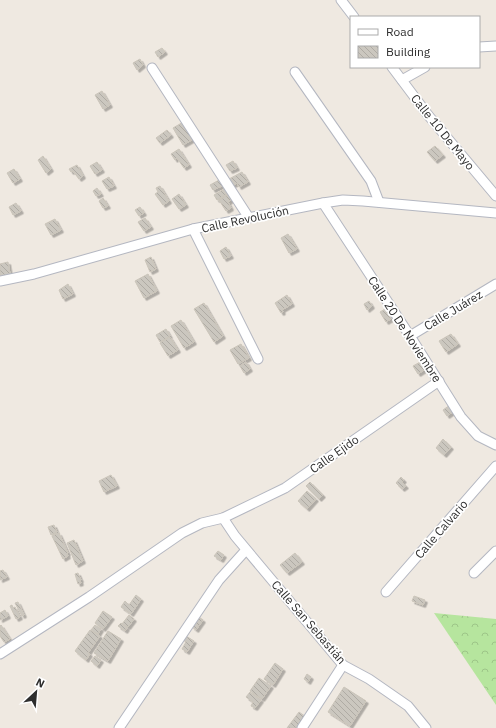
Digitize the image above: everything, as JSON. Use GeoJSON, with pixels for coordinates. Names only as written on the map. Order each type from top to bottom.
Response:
{"type":"FeatureCollection","features":[{"type":"Feature","properties":{"kind":"street"},"geometry":{"type":"LineString","coordinates":[[341,0],[353,16]]}},
{"type":"Feature","properties":{"kind":"street"},"geometry":{"type":"LineString","coordinates":[[480,47],[496,46]]}},
{"type":"Feature","properties":{"kind":"street"},"geometry":{"type":"LineString","coordinates":[[152,68],[249,218]]}},
{"type":"Feature","properties":{"kind":"street","name":"Calle 10 De Mayo"},"geometry":{"type":"LineString","coordinates":[[393,68],[428,115],[496,196]]}},
{"type":"Feature","properties":{"kind":"street"},"geometry":{"type":"LineString","coordinates":[[402,80],[423,68]]}},
{"type":"Feature","properties":{"kind":"street"},"geometry":{"type":"LineString","coordinates":[[295,72],[371,181],[379,202]]}},
{"type":"Feature","properties":{"kind":"street","name":"Calle Revolución"},"geometry":{"type":"LineString","coordinates":[[0,281],[34,274],[193,230],[343,200],[496,213]]}},
{"type":"Feature","properties":{"kind":"street","name":"Calle 20 De Noviembre"},"geometry":{"type":"LineString","coordinates":[[323,203],[461,417],[478,436],[496,445]]}},
{"type":"Feature","properties":{"kind":"street"},"geometry":{"type":"LineString","coordinates":[[193,230],[258,359]]}},
{"type":"Feature","properties":{"kind":"street","name":"Calle Juárez"},"geometry":{"type":"LineString","coordinates":[[410,336],[496,284]]}},
{"type":"Feature","properties":{"kind":"street","name":"Calle Ejido"},"geometry":{"type":"LineString","coordinates":[[0,654],[89,597],[182,532],[202,523],[223,518],[250,503],[285,488],[439,381]]}},
{"type":"Feature","properties":{"kind":"street","name":"Calle Calvario"},"geometry":{"type":"LineString","coordinates":[[386,592],[496,466]]}},
{"type":"Feature","properties":{"kind":"street","name":"Calle San Sebastián"},"geometry":{"type":"LineString","coordinates":[[223,518],[234,536],[343,665],[369,678],[408,706],[426,728]]}},
{"type":"Feature","properties":{"kind":"street"},"geometry":{"type":"LineString","coordinates":[[119,728],[219,580],[246,550]]}},
{"type":"Feature","properties":{"kind":"street"},"geometry":{"type":"LineString","coordinates":[[474,573],[496,551]]}},
{"type":"Feature","properties":{"kind":"street"},"geometry":{"type":"LineString","coordinates":[[302,728],[343,665]]}},
{"type":"Feature","properties":{"kind":"green space"},"geometry":{"type":"Polygon","coordinates":[[[434,613],[496,619],[496,705],[434,613]]]}},
{"type":"Feature","properties":{"kind":"building"},"geometry":{"type":"Polygon","coordinates":[[[162,48],[165,52],[158,57],[155,52],[162,48]]]}},
{"type":"Feature","properties":{"kind":"building"},"geometry":{"type":"Polygon","coordinates":[[[140,59],[143,65],[137,70],[133,63],[140,59]]]}},
{"type":"Feature","properties":{"kind":"building"},"geometry":{"type":"Polygon","coordinates":[[[102,91],[110,105],[103,109],[95,95],[102,91]]]}},
{"type":"Feature","properties":{"kind":"building"},"geometry":{"type":"Polygon","coordinates":[[[185,121],[195,138],[183,145],[173,128],[185,121]]]}},
{"type":"Feature","properties":{"kind":"building"},"geometry":{"type":"Polygon","coordinates":[[[167,130],[171,135],[160,143],[156,138],[167,130]]]}},
{"type":"Feature","properties":{"kind":"building"},"geometry":{"type":"Polygon","coordinates":[[[435,146],[443,155],[435,161],[427,152],[435,146]]]}},
{"type":"Feature","properties":{"kind":"building"},"geometry":{"type":"Polygon","coordinates":[[[179,149],[189,165],[184,168],[177,158],[175,160],[171,154],[179,149]]]}},
{"type":"Feature","properties":{"kind":"building"},"geometry":{"type":"Polygon","coordinates":[[[43,156],[51,169],[46,173],[38,160],[43,156]]]}},
{"type":"Feature","properties":{"kind":"building"},"geometry":{"type":"Polygon","coordinates":[[[233,161],[237,168],[230,171],[226,165],[233,161]]]}},
{"type":"Feature","properties":{"kind":"building"},"geometry":{"type":"Polygon","coordinates":[[[97,162],[102,170],[95,174],[90,166],[97,162]]]}},
{"type":"Feature","properties":{"kind":"building"},"geometry":{"type":"Polygon","coordinates":[[[77,165],[83,176],[79,179],[73,171],[71,172],[69,169],[77,165]]]}},
{"type":"Feature","properties":{"kind":"building"},"geometry":{"type":"Polygon","coordinates":[[[14,169],[20,179],[13,183],[7,173],[14,169]]]}},
{"type":"Feature","properties":{"kind":"building"},"geometry":{"type":"Polygon","coordinates":[[[242,172],[248,182],[239,187],[237,183],[233,185],[229,179],[242,172]]]}},
{"type":"Feature","properties":{"kind":"building"},"geometry":{"type":"Polygon","coordinates":[[[109,177],[114,186],[107,189],[102,181],[109,177]]]}},
{"type":"Feature","properties":{"kind":"building"},"geometry":{"type":"Polygon","coordinates":[[[221,179],[224,185],[213,190],[210,185],[221,179]]]}},
{"type":"Feature","properties":{"kind":"building"},"geometry":{"type":"Polygon","coordinates":[[[160,186],[169,201],[163,205],[155,194],[158,192],[156,188],[160,186]]]}},
{"type":"Feature","properties":{"kind":"building"},"geometry":{"type":"Polygon","coordinates":[[[97,188],[101,194],[96,196],[93,191],[97,188]]]}},
{"type":"Feature","properties":{"kind":"building"},"geometry":{"type":"Polygon","coordinates":[[[226,188],[228,193],[217,200],[214,195],[226,188]]]}},
{"type":"Feature","properties":{"kind":"building"},"geometry":{"type":"Polygon","coordinates":[[[179,194],[186,205],[179,209],[172,199],[179,194]]]}},
{"type":"Feature","properties":{"kind":"building"},"geometry":{"type":"Polygon","coordinates":[[[230,194],[233,199],[228,202],[231,208],[226,211],[219,200],[230,194]]]}},
{"type":"Feature","properties":{"kind":"building"},"geometry":{"type":"Polygon","coordinates":[[[103,198],[108,206],[103,208],[99,201],[103,198]]]}},
{"type":"Feature","properties":{"kind":"building"},"geometry":{"type":"Polygon","coordinates":[[[16,203],[21,211],[13,215],[9,207],[16,203]]]}},
{"type":"Feature","properties":{"kind":"building"},"geometry":{"type":"Polygon","coordinates":[[[140,207],[144,213],[139,216],[135,210],[140,207]]]}},
{"type":"Feature","properties":{"kind":"building"},"geometry":{"type":"Polygon","coordinates":[[[145,218],[151,227],[144,231],[138,222],[145,218]]]}},
{"type":"Feature","properties":{"kind":"building"},"geometry":{"type":"Polygon","coordinates":[[[55,219],[61,230],[51,235],[45,224],[55,219]]]}},
{"type":"Feature","properties":{"kind":"building"},"geometry":{"type":"Polygon","coordinates":[[[288,234],[297,249],[289,253],[281,238],[288,234]]]}},
{"type":"Feature","properties":{"kind":"building"},"geometry":{"type":"Polygon","coordinates":[[[226,247],[231,256],[224,259],[220,251],[226,247]]]}},
{"type":"Feature","properties":{"kind":"building"},"geometry":{"type":"Polygon","coordinates":[[[151,257],[156,269],[150,272],[145,260],[151,257]]]}},
{"type":"Feature","properties":{"kind":"building"},"geometry":{"type":"Polygon","coordinates":[[[8,262],[10,274],[0,276],[0,264],[8,262]]]}},
{"type":"Feature","properties":{"kind":"building"},"geometry":{"type":"Polygon","coordinates":[[[148,274],[157,291],[144,298],[135,281],[148,274]]]}},
{"type":"Feature","properties":{"kind":"building"},"geometry":{"type":"Polygon","coordinates":[[[68,284],[73,294],[63,299],[59,290],[68,284]]]}},
{"type":"Feature","properties":{"kind":"building"},"geometry":{"type":"Polygon","coordinates":[[[287,295],[292,304],[282,310],[283,312],[281,313],[275,303],[287,295]]]}},
{"type":"Feature","properties":{"kind":"building"},"geometry":{"type":"Polygon","coordinates":[[[369,301],[372,306],[367,310],[364,304],[369,301]]]}},
{"type":"Feature","properties":{"kind":"building"},"geometry":{"type":"Polygon","coordinates":[[[204,303],[223,336],[214,342],[194,309],[204,303]]]}},
{"type":"Feature","properties":{"kind":"building"},"geometry":{"type":"Polygon","coordinates":[[[385,309],[391,319],[386,322],[380,312],[385,309]]]}},
{"type":"Feature","properties":{"kind":"building"},"geometry":{"type":"Polygon","coordinates":[[[181,320],[194,342],[184,348],[171,326],[181,320]]]}},
{"type":"Feature","properties":{"kind":"building"},"geometry":{"type":"Polygon","coordinates":[[[166,329],[170,336],[160,342],[156,335],[166,329]]]}},
{"type":"Feature","properties":{"kind":"building"},"geometry":{"type":"Polygon","coordinates":[[[451,334],[458,344],[446,352],[439,341],[451,334]]]}},
{"type":"Feature","properties":{"kind":"building"},"geometry":{"type":"Polygon","coordinates":[[[170,337],[178,350],[168,356],[160,343],[170,337]]]}},
{"type":"Feature","properties":{"kind":"building"},"geometry":{"type":"Polygon","coordinates":[[[241,344],[249,358],[238,364],[230,350],[241,344]]]}},
{"type":"Feature","properties":{"kind":"building"},"geometry":{"type":"Polygon","coordinates":[[[422,361],[427,368],[418,374],[413,366],[422,361]]]}},
{"type":"Feature","properties":{"kind":"building"},"geometry":{"type":"Polygon","coordinates":[[[246,362],[250,369],[244,373],[240,366],[246,362]]]}},
{"type":"Feature","properties":{"kind":"building"},"geometry":{"type":"Polygon","coordinates":[[[450,405],[454,411],[447,416],[443,410],[450,405]]]}},
{"type":"Feature","properties":{"kind":"building"},"geometry":{"type":"Polygon","coordinates":[[[443,439],[451,447],[444,455],[436,448],[443,439]]]}},
{"type":"Feature","properties":{"kind":"building"},"geometry":{"type":"Polygon","coordinates":[[[111,475],[117,486],[104,492],[99,481],[111,475]]]}},
{"type":"Feature","properties":{"kind":"building"},"geometry":{"type":"Polygon","coordinates":[[[401,477],[404,480],[402,482],[406,486],[402,489],[396,483],[401,477]]]}},
{"type":"Feature","properties":{"kind":"building"},"geometry":{"type":"Polygon","coordinates":[[[310,482],[323,495],[319,499],[306,486],[310,482]]]}},
{"type":"Feature","properties":{"kind":"building"},"geometry":{"type":"Polygon","coordinates":[[[307,491],[316,499],[307,509],[298,501],[307,491]]]}},
{"type":"Feature","properties":{"kind":"building"},"geometry":{"type":"Polygon","coordinates":[[[54,525],[57,532],[51,535],[48,527],[54,525]]]}},
{"type":"Feature","properties":{"kind":"building"},"geometry":{"type":"Polygon","coordinates":[[[59,533],[68,553],[68,556],[63,559],[52,536],[59,533]]]}},
{"type":"Feature","properties":{"kind":"building"},"geometry":{"type":"Polygon","coordinates":[[[74,540],[83,561],[76,565],[67,543],[74,540]]]}},
{"type":"Feature","properties":{"kind":"building"},"geometry":{"type":"Polygon","coordinates":[[[218,551],[224,555],[221,560],[214,556],[218,551]]]}},
{"type":"Feature","properties":{"kind":"building"},"geometry":{"type":"Polygon","coordinates":[[[295,553],[302,562],[287,573],[280,565],[295,553]]]}},
{"type":"Feature","properties":{"kind":"building"},"geometry":{"type":"Polygon","coordinates":[[[3,570],[7,577],[0,580],[0,571],[3,570]]]}},
{"type":"Feature","properties":{"kind":"building"},"geometry":{"type":"Polygon","coordinates":[[[78,573],[81,583],[78,584],[75,574],[78,573]]]}},
{"type":"Feature","properties":{"kind":"building"},"geometry":{"type":"Polygon","coordinates":[[[136,595],[141,599],[131,614],[121,607],[125,601],[129,605],[136,595]]]}},
{"type":"Feature","properties":{"kind":"building"},"geometry":{"type":"Polygon","coordinates":[[[414,596],[425,600],[423,605],[412,601],[414,596]]]}},
{"type":"Feature","properties":{"kind":"building"},"geometry":{"type":"Polygon","coordinates":[[[18,602],[24,615],[22,616],[15,603],[18,602]]]}},
{"type":"Feature","properties":{"kind":"building"},"geometry":{"type":"Polygon","coordinates":[[[12,605],[13,608],[15,607],[20,617],[16,619],[10,606],[12,605]]]}},
{"type":"Feature","properties":{"kind":"building"},"geometry":{"type":"Polygon","coordinates":[[[5,610],[8,616],[0,620],[0,613],[5,610]]]}},
{"type":"Feature","properties":{"kind":"building"},"geometry":{"type":"Polygon","coordinates":[[[103,611],[112,617],[103,629],[95,623],[103,611]]]}},
{"type":"Feature","properties":{"kind":"building"},"geometry":{"type":"Polygon","coordinates":[[[129,615],[134,619],[128,627],[122,624],[129,615]]]}},
{"type":"Feature","properties":{"kind":"building"},"geometry":{"type":"Polygon","coordinates":[[[199,617],[203,620],[196,630],[192,627],[199,617]]]}},
{"type":"Feature","properties":{"kind":"building"},"geometry":{"type":"Polygon","coordinates":[[[121,623],[127,628],[125,631],[118,626],[121,623]]]}},
{"type":"Feature","properties":{"kind":"building"},"geometry":{"type":"Polygon","coordinates":[[[1,625],[10,639],[4,642],[0,636],[1,625]]]}},
{"type":"Feature","properties":{"kind":"building"},"geometry":{"type":"Polygon","coordinates":[[[95,625],[101,629],[98,634],[91,630],[95,625]]]}},
{"type":"Feature","properties":{"kind":"building"},"geometry":{"type":"Polygon","coordinates":[[[90,630],[100,636],[88,653],[90,654],[86,660],[75,651],[90,630]]]}},
{"type":"Feature","properties":{"kind":"building"},"geometry":{"type":"Polygon","coordinates":[[[108,631],[121,639],[108,661],[94,653],[108,631]]]}},
{"type":"Feature","properties":{"kind":"building"},"geometry":{"type":"Polygon","coordinates":[[[186,636],[194,641],[187,652],[182,649],[186,642],[183,640],[186,636]]]}},
{"type":"Feature","properties":{"kind":"building"},"geometry":{"type":"Polygon","coordinates":[[[95,656],[101,660],[97,666],[91,661],[95,656]]]}},
{"type":"Feature","properties":{"kind":"building"},"geometry":{"type":"Polygon","coordinates":[[[275,663],[283,669],[273,685],[264,679],[275,663]]]}},
{"type":"Feature","properties":{"kind":"building"},"geometry":{"type":"Polygon","coordinates":[[[307,674],[311,677],[308,682],[304,679],[307,674]]]}},
{"type":"Feature","properties":{"kind":"building"},"geometry":{"type":"Polygon","coordinates":[[[259,678],[271,686],[262,699],[250,691],[259,678]]]}},
{"type":"Feature","properties":{"kind":"building"},"geometry":{"type":"Polygon","coordinates":[[[344,687],[366,701],[350,726],[328,712],[344,687]]]}},
{"type":"Feature","properties":{"kind":"building"},"geometry":{"type":"Polygon","coordinates":[[[250,692],[261,700],[255,708],[251,706],[253,702],[246,697],[250,692]]]}},
{"type":"Feature","properties":{"kind":"building"},"geometry":{"type":"Polygon","coordinates":[[[299,712],[306,717],[299,728],[287,728],[299,712]]]}}]}
